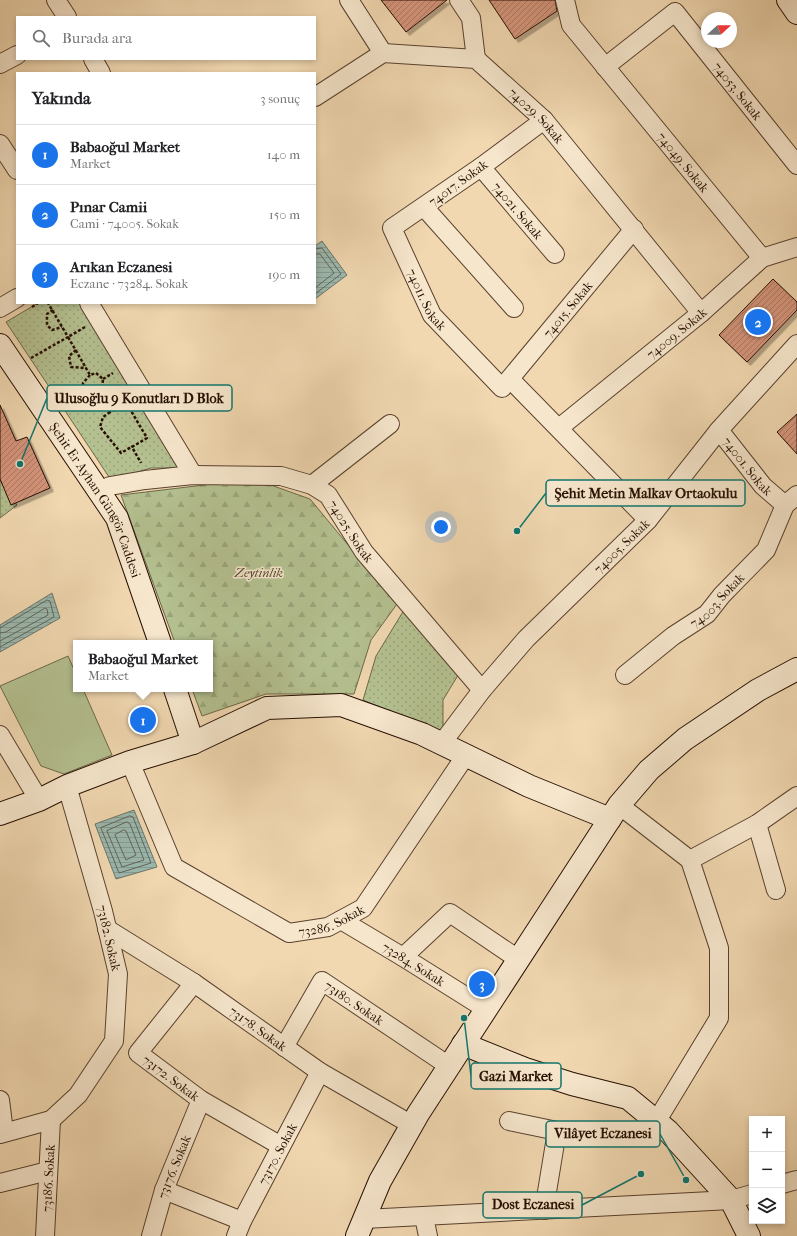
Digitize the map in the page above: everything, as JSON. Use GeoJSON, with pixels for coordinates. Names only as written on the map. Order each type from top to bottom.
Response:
{"type":"FeatureCollection","features":[{"type":"Feature","properties":{"kind":"main road"},"geometry":{"type":"LineString","coordinates":[[788,0],[797,13]]}},
{"type":"Feature","properties":{"kind":"main road","name":"Şehit Er Ayhan Güngör Caddesi"},"geometry":{"type":"LineString","coordinates":[[0,345],[117,518],[159,640]]}},
{"type":"Feature","properties":{"kind":"main road"},"geometry":{"type":"LineString","coordinates":[[360,1227],[380,1181],[412,1125],[614,812],[649,770],[685,740],[758,690],[797,669]]}},
{"type":"Feature","properties":{"kind":"main road"},"geometry":{"type":"LineString","coordinates":[[176,692],[193,742]]}},
{"type":"Feature","properties":{"kind":"main road"},"geometry":{"type":"LineString","coordinates":[[0,814],[39,800],[67,786],[130,762],[193,742],[267,708],[341,705],[422,734],[529,786],[614,812]]}},
{"type":"Feature","properties":{"kind":"main road"},"geometry":{"type":"LineString","coordinates":[[463,1044],[566,1082],[628,1098],[668,1132],[731,1200],[749,1236]]}},
{"type":"Feature","properties":{"kind":"street"},"geometry":{"type":"LineString","coordinates":[[56,0],[66,16]]}},
{"type":"Feature","properties":{"kind":"street"},"geometry":{"type":"LineString","coordinates":[[349,0],[383,52]]}},
{"type":"Feature","properties":{"kind":"street"},"geometry":{"type":"LineString","coordinates":[[316,96],[383,52],[476,59],[471,18],[459,0]]}},
{"type":"Feature","properties":{"kind":"street","name":"74049. Sokak"},"geometry":{"type":"LineString","coordinates":[[565,0],[571,25],[762,258]]}},
{"type":"Feature","properties":{"kind":"street","name":"74053. Sokak"},"geometry":{"type":"LineString","coordinates":[[605,67],[675,12],[797,165]]}},
{"type":"Feature","properties":{"kind":"street"},"geometry":{"type":"LineString","coordinates":[[0,64],[16,56]]}},
{"type":"Feature","properties":{"kind":"street","name":"74029. Sokak"},"geometry":{"type":"LineString","coordinates":[[476,59],[544,120],[701,313]]}},
{"type":"Feature","properties":{"kind":"street"},"geometry":{"type":"LineString","coordinates":[[94,60],[100,72]]}},
{"type":"Feature","properties":{"kind":"street","name":"74017. Sokak"},"geometry":{"type":"LineString","coordinates":[[514,308],[424,207],[544,120]]}},
{"type":"Feature","properties":{"kind":"street"},"geometry":{"type":"LineString","coordinates":[[0,144],[16,168]]}},
{"type":"Feature","properties":{"kind":"street","name":"74021. Sokak"},"geometry":{"type":"LineString","coordinates":[[481,167],[555,254]]}},
{"type":"Feature","properties":{"kind":"street","name":"74011. Sokak"},"geometry":{"type":"LineString","coordinates":[[424,207],[392,228],[432,315],[506,383],[558,428],[648,520]]}},
{"type":"Feature","properties":{"kind":"street","name":"74015. Sokak"},"geometry":{"type":"LineString","coordinates":[[506,383],[634,230]]}},
{"type":"Feature","properties":{"kind":"street","name":"74009. Sokak"},"geometry":{"type":"LineString","coordinates":[[558,428],[701,313],[762,258],[797,247]]}},
{"type":"Feature","properties":{"kind":"street"},"geometry":{"type":"LineString","coordinates":[[0,308],[16,299]]}},
{"type":"Feature","properties":{"kind":"street"},"geometry":{"type":"LineString","coordinates":[[90,304],[193,475]]}},
{"type":"Feature","properties":{"kind":"street","name":"74005. Sokak"},"geometry":{"type":"LineString","coordinates":[[442,743],[482,690],[526,639],[648,520],[719,430],[797,344]]}},
{"type":"Feature","properties":{"kind":"street"},"geometry":{"type":"LineString","coordinates":[[312,485],[390,424]]}},
{"type":"Feature","properties":{"kind":"street","name":"74001. Sokak"},"geometry":{"type":"LineString","coordinates":[[719,430],[763,486],[791,500]]}},
{"type":"Feature","properties":{"kind":"street","name":"74025. Sokak"},"geometry":{"type":"LineString","coordinates":[[99,491],[110,486],[145,480],[193,475],[282,476],[312,485],[328,495],[364,552],[482,690]]}},
{"type":"Feature","properties":{"kind":"street","name":"74003. Sokak"},"geometry":{"type":"LineString","coordinates":[[625,675],[672,636],[707,614],[722,595],[766,550],[791,500]]}},
{"type":"Feature","properties":{"kind":"street"},"geometry":{"type":"LineString","coordinates":[[0,735],[39,800]]}},
{"type":"Feature","properties":{"kind":"street","name":"73286. Sokak"},"geometry":{"type":"LineString","coordinates":[[130,762],[174,867],[290,933],[328,927],[363,908],[466,755]]}},
{"type":"Feature","properties":{"kind":"street","name":"73182. Sokak"},"geometry":{"type":"LineString","coordinates":[[50,1120],[78,1095],[114,1041],[118,974],[67,786]]}},
{"type":"Feature","properties":{"kind":"street"},"geometry":{"type":"LineString","coordinates":[[690,860],[756,824],[797,796]]}},
{"type":"Feature","properties":{"kind":"street"},"geometry":{"type":"LineString","coordinates":[[614,812],[690,860],[719,948],[719,1018],[656,1122]]}},
{"type":"Feature","properties":{"kind":"street"},"geometry":{"type":"LineString","coordinates":[[756,824],[776,890]]}},
{"type":"Feature","properties":{"kind":"street"},"geometry":{"type":"LineString","coordinates":[[403,957],[450,913],[518,959]]}},
{"type":"Feature","properties":{"kind":"street","name":"73284. Sokak"},"geometry":{"type":"LineString","coordinates":[[341,920],[403,957],[486,1010]]}},
{"type":"Feature","properties":{"kind":"street","name":"73178. Sokak"},"geometry":{"type":"LineString","coordinates":[[107,929],[194,983],[320,1072],[412,1125]]}},
{"type":"Feature","properties":{"kind":"street","name":"73180. Sokak"},"geometry":{"type":"LineString","coordinates":[[284,1047],[322,981],[449,1066]]}},
{"type":"Feature","properties":{"kind":"street","name":"73172. Sokak"},"geometry":{"type":"LineString","coordinates":[[194,983],[138,1053],[201,1100],[281,1146]]}},
{"type":"Feature","properties":{"kind":"street","name":"73170. Sokak"},"geometry":{"type":"LineString","coordinates":[[239,1228],[320,1072]]}},
{"type":"Feature","properties":{"kind":"street"},"geometry":{"type":"LineString","coordinates":[[0,1100],[2,1133],[50,1120]]}},
{"type":"Feature","properties":{"kind":"street","name":"73176. Sokak"},"geometry":{"type":"LineString","coordinates":[[151,1236],[164,1190],[201,1100]]}},
{"type":"Feature","properties":{"kind":"street","name":"73186. Sokak"},"geometry":{"type":"LineString","coordinates":[[45,1236],[50,1120]]}},
{"type":"Feature","properties":{"kind":"street"},"geometry":{"type":"LineString","coordinates":[[509,1121],[557,1131],[544,1210]]}},
{"type":"Feature","properties":{"kind":"street"},"geometry":{"type":"LineString","coordinates":[[0,1183],[48,1171]]}},
{"type":"Feature","properties":{"kind":"street"},"geometry":{"type":"LineString","coordinates":[[785,1183],[797,1180]]}},
{"type":"Feature","properties":{"kind":"street"},"geometry":{"type":"LineString","coordinates":[[164,1190],[239,1228]]}},
{"type":"Feature","properties":{"kind":"street"},"geometry":{"type":"LineString","coordinates":[[360,1227],[424,1217],[731,1200],[749,1195]]}},
{"type":"Feature","properties":{"kind":"street"},"geometry":{"type":"LineString","coordinates":[[424,1217],[428,1236]]}},
{"type":"Feature","properties":{"kind":"path"},"geometry":{"type":"LineString","coordinates":[[49,304],[90,375]]}},
{"type":"Feature","properties":{"kind":"path"},"geometry":{"type":"LineString","coordinates":[[53,310],[47,314],[47,325],[52,330],[62,327]]}},
{"type":"Feature","properties":{"kind":"path"},"geometry":{"type":"LineString","coordinates":[[26,361],[68,337]]}},
{"type":"Feature","properties":{"kind":"path"},"geometry":{"type":"LineString","coordinates":[[76,350],[69,356],[71,368],[87,368]]}},
{"type":"Feature","properties":{"kind":"path"},"geometry":{"type":"LineString","coordinates":[[56,405],[83,392],[102,390],[103,379],[96,373],[90,375],[83,383],[83,392]]}},
{"type":"Feature","properties":{"kind":"path"},"geometry":{"type":"LineString","coordinates":[[99,391],[110,412]]}},
{"type":"Feature","properties":{"kind":"path"},"geometry":{"type":"LineString","coordinates":[[127,404],[147,438],[121,452],[100,427],[103,416],[110,412],[127,404]]}},
{"type":"Feature","properties":{"kind":"path"},"geometry":{"type":"LineString","coordinates":[[134,446],[132,447],[142,467],[145,480]]}},
{"type":"Feature","properties":{"kind":"green space"},"geometry":{"type":"Polygon","coordinates":[[[36,304],[81,304],[182,468],[151,468],[111,480],[6,322],[36,304]]]}},
{"type":"Feature","properties":{"kind":"green space","name":"Zeytinlik"},"geometry":{"type":"Polygon","coordinates":[[[254,479],[310,499],[397,604],[371,640],[354,694],[266,694],[202,716],[193,692],[213,692],[213,640],[174,640],[121,495],[254,479]]]}},
{"type":"Feature","properties":{"kind":"green space"},"geometry":{"type":"Polygon","coordinates":[[[0,480],[17,505],[0,518],[0,480]]]}},
{"type":"Feature","properties":{"kind":"green space"},"geometry":{"type":"Polygon","coordinates":[[[404,610],[460,672],[443,700],[443,733],[363,700],[376,656],[404,610]]]}},
{"type":"Feature","properties":{"kind":"green space"},"geometry":{"type":"Polygon","coordinates":[[[68,656],[73,667],[73,692],[84,692],[112,755],[64,774],[41,766],[0,686],[68,656]]]}},
{"type":"Feature","properties":{"kind":"water"},"geometry":{"type":"Polygon","coordinates":[[[322,241],[347,275],[316,298],[316,245],[322,241]]]}},
{"type":"Feature","properties":{"kind":"water"},"geometry":{"type":"Polygon","coordinates":[[[52,593],[60,618],[0,652],[0,625],[52,593]]]}},
{"type":"Feature","properties":{"kind":"water"},"geometry":{"type":"Polygon","coordinates":[[[134,810],[157,867],[116,879],[95,824],[134,810]]]}},
{"type":"Feature","properties":{"kind":"building"},"geometry":{"type":"Polygon","coordinates":[[[381,0],[447,0],[406,32],[381,0]]]}},
{"type":"Feature","properties":{"kind":"building"},"geometry":{"type":"Polygon","coordinates":[[[489,0],[555,0],[557,11],[515,39],[489,0]]]}},
{"type":"Feature","properties":{"kind":"building"},"geometry":{"type":"Polygon","coordinates":[[[773,279],[797,302],[797,310],[747,362],[719,335],[773,279]]]}},
{"type":"Feature","properties":{"kind":"building"},"geometry":{"type":"Polygon","coordinates":[[[0,405],[16,441],[27,437],[50,488],[11,505],[0,479],[0,405]]]}},
{"type":"Feature","properties":{"kind":"building"},"geometry":{"type":"Polygon","coordinates":[[[797,414],[797,454],[777,432],[797,414]]]}},
{"type":"Feature","properties":{"kind":"place","name":"Pınar Camii"},"geometry":{"type":"Point","coordinates":[758,322]}},
{"type":"Feature","properties":{"kind":"place","name":"Ulusoğlu 9 Konutları D Blok"},"geometry":{"type":"Point","coordinates":[20,464]}},
{"type":"Feature","properties":{"kind":"place","name":"Şehit Metin Malkav Ortaokulu"},"geometry":{"type":"Point","coordinates":[517,531]}},
{"type":"Feature","properties":{"kind":"place","name":"Babaoğul Market"},"geometry":{"type":"Point","coordinates":[143,720]}},
{"type":"Feature","properties":{"kind":"place","name":"Arıkan Eczanesi"},"geometry":{"type":"Point","coordinates":[482,984]}},
{"type":"Feature","properties":{"kind":"place","name":"Gazi Market"},"geometry":{"type":"Point","coordinates":[464,1018]}},
{"type":"Feature","properties":{"kind":"place","name":"Dost Eczanesi"},"geometry":{"type":"Point","coordinates":[641,1174]}},
{"type":"Feature","properties":{"kind":"place","name":"Vilâyet Eczanesi"},"geometry":{"type":"Point","coordinates":[686,1180]}}]}
